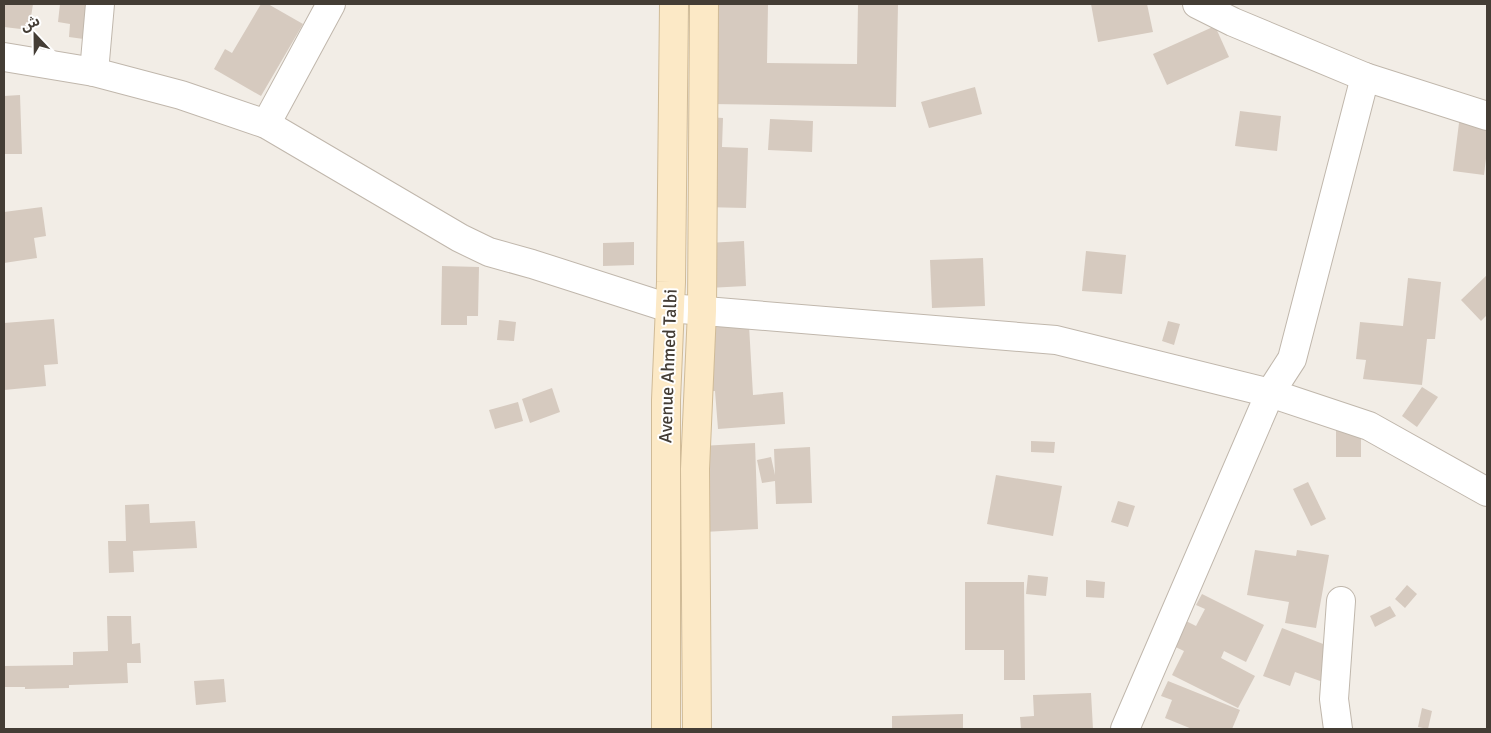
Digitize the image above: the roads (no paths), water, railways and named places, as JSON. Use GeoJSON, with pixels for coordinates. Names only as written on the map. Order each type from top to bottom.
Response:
{"type":"FeatureCollection","features":[{"type":"Feature","properties":{"kind":"main road","name":"Avenue Ahmed Talbi"},"geometry":{"type":"LineString","coordinates":[[666,729],[666,400],[671,282],[674,4]]}},
{"type":"Feature","properties":{"kind":"main road"},"geometry":{"type":"LineString","coordinates":[[697,729],[695,469],[702,310],[704,4]]}},
{"type":"Feature","properties":{"kind":"street"},"geometry":{"type":"LineString","coordinates":[[94,72],[100,4]]}},
{"type":"Feature","properties":{"kind":"street"},"geometry":{"type":"LineString","coordinates":[[266,124],[331,4]]}},
{"type":"Feature","properties":{"kind":"street"},"geometry":{"type":"LineString","coordinates":[[1197,4],[1233,22],[1365,77],[1487,116]]}},
{"type":"Feature","properties":{"kind":"street"},"geometry":{"type":"LineString","coordinates":[[4,57],[94,72],[181,95],[266,124],[460,238],[489,252],[669,308],[1056,340],[1270,393],[1369,426],[1487,492]]}},
{"type":"Feature","properties":{"kind":"street"},"geometry":{"type":"LineString","coordinates":[[1125,729],[1270,393],[1292,359],[1365,77]]}},
{"type":"Feature","properties":{"kind":"street"},"geometry":{"type":"LineString","coordinates":[[1338,729],[1334,699],[1341,601]]}}]}
